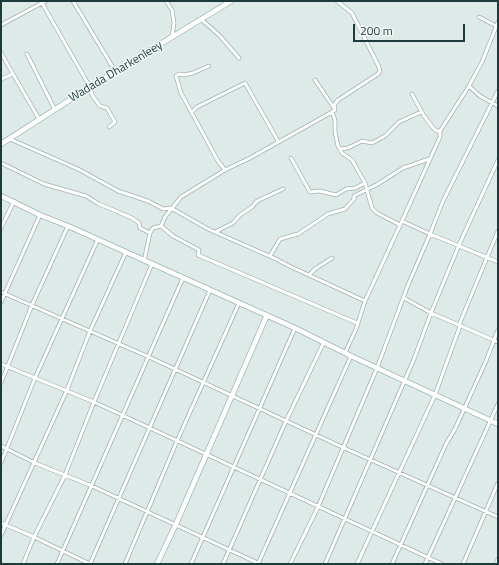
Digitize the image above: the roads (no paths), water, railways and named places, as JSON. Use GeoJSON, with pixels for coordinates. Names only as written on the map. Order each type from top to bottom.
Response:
{"type":"FeatureCollection","features":[{"type":"Feature","properties":{"kind":"street"},"geometry":{"type":"LineString","coordinates":[[1,25],[41,2],[46,1]]}},
{"type":"Feature","properties":{"kind":"street"},"geometry":{"type":"LineString","coordinates":[[73,1],[78,12],[106,55],[112,66],[113,74]]}},
{"type":"Feature","properties":{"kind":"street"},"geometry":{"type":"LineString","coordinates":[[166,1],[172,10],[174,23],[172,38]]}},
{"type":"Feature","properties":{"kind":"street","name":"Wadada Dharkenleey"},"geometry":{"type":"LineString","coordinates":[[1,144],[90,87],[231,1]]}},
{"type":"Feature","properties":{"kind":"street"},"geometry":{"type":"LineString","coordinates":[[335,110],[334,104],[338,100],[380,71],[352,13],[337,1]]}},
{"type":"Feature","properties":{"kind":"street"},"geometry":{"type":"LineString","coordinates":[[41,2],[90,87],[92,95],[100,106],[107,108],[115,122],[109,127]]}},
{"type":"Feature","properties":{"kind":"street"},"geometry":{"type":"LineString","coordinates":[[479,17],[497,26]]}},
{"type":"Feature","properties":{"kind":"street"},"geometry":{"type":"LineString","coordinates":[[202,20],[227,43],[239,58]]}},
{"type":"Feature","properties":{"kind":"street"},"geometry":{"type":"LineString","coordinates":[[345,353],[358,323],[365,300],[440,137],[440,131],[470,86],[482,62],[498,22]]}},
{"type":"Feature","properties":{"kind":"street"},"geometry":{"type":"LineString","coordinates":[[1,53],[39,120]]}},
{"type":"Feature","properties":{"kind":"street"},"geometry":{"type":"LineString","coordinates":[[27,54],[55,110]]}},
{"type":"Feature","properties":{"kind":"street"},"geometry":{"type":"LineString","coordinates":[[209,66],[193,73],[184,75],[179,74],[176,76],[181,93],[218,161],[225,170]]}},
{"type":"Feature","properties":{"kind":"street"},"geometry":{"type":"LineString","coordinates":[[1,79],[13,74]]}},
{"type":"Feature","properties":{"kind":"street"},"geometry":{"type":"LineString","coordinates":[[315,80],[335,110]]}},
{"type":"Feature","properties":{"kind":"street"},"geometry":{"type":"LineString","coordinates":[[192,112],[197,107],[245,83],[278,141]]}},
{"type":"Feature","properties":{"kind":"street"},"geometry":{"type":"LineString","coordinates":[[470,86],[480,96],[498,106]]}},
{"type":"Feature","properties":{"kind":"street"},"geometry":{"type":"LineString","coordinates":[[290,564],[318,507],[342,447],[377,368],[443,201],[498,91]]}},
{"type":"Feature","properties":{"kind":"street"},"geometry":{"type":"LineString","coordinates":[[412,94],[421,112],[434,129],[440,131]]}},
{"type":"Feature","properties":{"kind":"street"},"geometry":{"type":"LineString","coordinates":[[144,261],[150,233],[154,228],[161,226],[181,197],[225,170],[250,158],[335,110]]}},
{"type":"Feature","properties":{"kind":"street"},"geometry":{"type":"LineString","coordinates":[[332,112],[335,120],[336,139],[340,149],[352,160],[364,183],[375,210],[400,225]]}},
{"type":"Feature","properties":{"kind":"street"},"geometry":{"type":"LineString","coordinates":[[340,149],[348,148],[362,141],[372,143],[385,136],[399,122],[421,112]]}},
{"type":"Feature","properties":{"kind":"street"},"geometry":{"type":"LineString","coordinates":[[10,139],[80,170],[118,191],[148,201],[163,209],[172,208],[215,232],[365,300]]}},
{"type":"Feature","properties":{"kind":"street"},"geometry":{"type":"LineString","coordinates":[[291,158],[310,192],[320,191],[336,195],[346,189],[355,188],[364,183]]}},
{"type":"Feature","properties":{"kind":"street"},"geometry":{"type":"LineString","coordinates":[[270,256],[280,239],[298,234],[328,214],[345,209],[354,200],[354,196],[378,184],[402,168],[429,159]]}},
{"type":"Feature","properties":{"kind":"street"},"geometry":{"type":"LineString","coordinates":[[325,564],[405,380],[459,245],[498,160]]}},
{"type":"Feature","properties":{"kind":"street"},"geometry":{"type":"LineString","coordinates":[[1,163],[44,184],[49,184],[67,192],[86,196],[98,204],[132,218],[139,223],[140,228],[150,233]]}},
{"type":"Feature","properties":{"kind":"street"},"geometry":{"type":"LineString","coordinates":[[215,232],[233,223],[257,201],[283,189]]}},
{"type":"Feature","properties":{"kind":"street"},"geometry":{"type":"LineString","coordinates":[[1,196],[40,215],[98,239],[295,328],[350,356],[498,424]]}},
{"type":"Feature","properties":{"kind":"street"},"geometry":{"type":"LineString","coordinates":[[1,228],[14,201]]}},
{"type":"Feature","properties":{"kind":"street"},"geometry":{"type":"LineString","coordinates":[[1,302],[3,293],[40,215]]}},
{"type":"Feature","properties":{"kind":"street"},"geometry":{"type":"LineString","coordinates":[[402,221],[498,262]]}},
{"type":"Feature","properties":{"kind":"street"},"geometry":{"type":"LineString","coordinates":[[1,383],[32,305],[68,226]]}},
{"type":"Feature","properties":{"kind":"street"},"geometry":{"type":"LineString","coordinates":[[161,226],[173,236],[199,250],[198,255],[358,323]]}},
{"type":"Feature","properties":{"kind":"street"},"geometry":{"type":"LineString","coordinates":[[357,564],[435,395],[460,325],[498,231]]}},
{"type":"Feature","properties":{"kind":"street"},"geometry":{"type":"LineString","coordinates":[[1,463],[35,378],[98,239]]}},
{"type":"Feature","properties":{"kind":"street"},"geometry":{"type":"LineString","coordinates":[[1,535],[35,463],[67,390],[90,331],[126,252]]}},
{"type":"Feature","properties":{"kind":"street"},"geometry":{"type":"LineString","coordinates":[[309,275],[315,269],[332,258]]}},
{"type":"Feature","properties":{"kind":"street"},"geometry":{"type":"LineString","coordinates":[[23,564],[34,537],[66,475],[118,343],[152,264]]}},
{"type":"Feature","properties":{"kind":"street"},"geometry":{"type":"LineString","coordinates":[[57,564],[183,278]]}},
{"type":"Feature","properties":{"kind":"street"},"geometry":{"type":"LineString","coordinates":[[1,523],[90,564],[148,428],[176,369],[210,290]]}},
{"type":"Feature","properties":{"kind":"street"},"geometry":{"type":"LineString","coordinates":[[3,293],[149,356],[342,447],[486,511],[498,518]]}},
{"type":"Feature","properties":{"kind":"street"},"geometry":{"type":"LineString","coordinates":[[404,298],[431,313],[498,342]]}},
{"type":"Feature","properties":{"kind":"street"},"geometry":{"type":"LineString","coordinates":[[125,564],[177,441],[239,303]]}},
{"type":"Feature","properties":{"kind":"street"},"geometry":{"type":"LineString","coordinates":[[157,564],[176,524],[231,394],[236,387],[266,315]]}},
{"type":"Feature","properties":{"kind":"street"},"geometry":{"type":"LineString","coordinates":[[191,564],[204,538],[258,408],[295,328]]}},
{"type":"Feature","properties":{"kind":"street"},"geometry":{"type":"LineString","coordinates":[[392,564],[427,485],[464,408],[498,330]]}},
{"type":"Feature","properties":{"kind":"street"},"geometry":{"type":"LineString","coordinates":[[223,564],[286,421],[324,342]]}},
{"type":"Feature","properties":{"kind":"street"},"geometry":{"type":"LineString","coordinates":[[1,446],[35,463],[92,486],[176,524],[259,564],[350,356]]}},
{"type":"Feature","properties":{"kind":"street"},"geometry":{"type":"LineString","coordinates":[[1,364],[94,402],[442,564]]}},
{"type":"Feature","properties":{"kind":"street"},"geometry":{"type":"LineString","coordinates":[[425,564],[498,404]]}},
{"type":"Feature","properties":{"kind":"street"},"geometry":{"type":"LineString","coordinates":[[463,564],[498,483]]}},
{"type":"Feature","properties":{"kind":"street"},"geometry":{"type":"LineString","coordinates":[[496,564],[498,559]]}}]}
